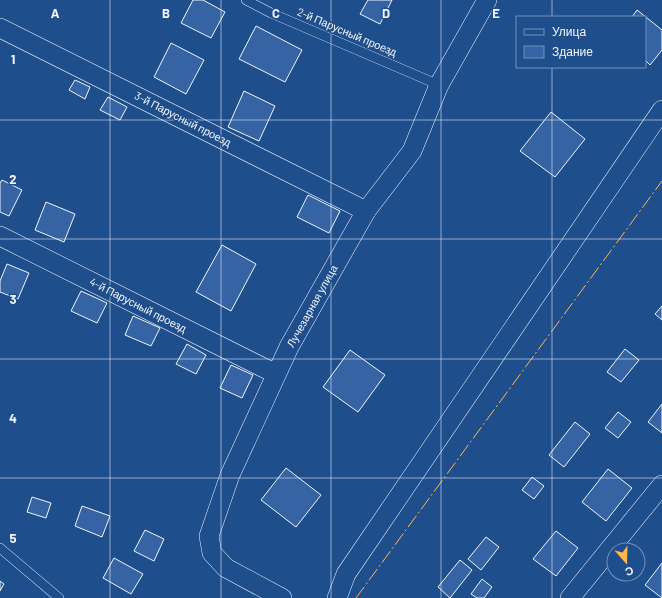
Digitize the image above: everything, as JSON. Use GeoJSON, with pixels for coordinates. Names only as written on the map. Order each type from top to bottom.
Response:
{"type":"FeatureCollection","features":[{"type":"Feature","properties":{"kind":"street","name":"Лучезарная улица"},"geometry":{"type":"LineString","coordinates":[[282,598],[226,568],[212,553],[209,536],[230,475],[289,347],[366,211],[412,151],[439,85],[487,0]]}},
{"type":"Feature","properties":{"kind":"street","name":"3-й Парусный проезд"},"geometry":{"type":"LineString","coordinates":[[0,28],[366,211]]}},
{"type":"Feature","properties":{"kind":"street"},"geometry":{"type":"LineString","coordinates":[[337,598],[346,574],[662,110]]}},
{"type":"Feature","properties":{"kind":"street","name":"4-й Парусный проезд"},"geometry":{"type":"LineString","coordinates":[[0,236],[276,374]]}},
{"type":"Feature","properties":{"kind":"street"},"geometry":{"type":"LineString","coordinates":[[570,598],[662,485]]}},
{"type":"Feature","properties":{"kind":"lane","name":"2-й Парусный проезд"},"geometry":{"type":"LineString","coordinates":[[246,0],[271,13],[439,85]]}},
{"type":"Feature","properties":{"kind":"lane"},"geometry":{"type":"LineString","coordinates":[[0,548],[58,598]]}},
{"type":"Feature","properties":{"kind":"building"},"geometry":{"type":"Polygon","coordinates":[[[193,0],[203,0],[225,12],[211,38],[181,23],[193,0]]]}},
{"type":"Feature","properties":{"kind":"building"},"geometry":{"type":"Polygon","coordinates":[[[368,0],[392,0],[380,24],[360,14],[368,0]]]}},
{"type":"Feature","properties":{"kind":"building"},"geometry":{"type":"Polygon","coordinates":[[[637,10],[644,16],[633,16],[637,10]]]}},
{"type":"Feature","properties":{"kind":"building"},"geometry":{"type":"Polygon","coordinates":[[[646,17],[662,30],[662,50],[650,65],[646,61],[646,17]]]}},
{"type":"Feature","properties":{"kind":"building"},"geometry":{"type":"Polygon","coordinates":[[[256,26],[302,50],[285,82],[239,59],[256,26]]]}},
{"type":"Feature","properties":{"kind":"building"},"geometry":{"type":"Polygon","coordinates":[[[171,43],[204,60],[186,94],[154,77],[171,43]]]}},
{"type":"Feature","properties":{"kind":"building"},"geometry":{"type":"Polygon","coordinates":[[[75,80],[90,87],[85,99],[69,90],[75,80]]]}},
{"type":"Feature","properties":{"kind":"building"},"geometry":{"type":"Polygon","coordinates":[[[244,91],[275,106],[259,141],[228,127],[244,91]]]}},
{"type":"Feature","properties":{"kind":"building"},"geometry":{"type":"Polygon","coordinates":[[[108,97],[127,107],[120,120],[100,110],[108,97]]]}},
{"type":"Feature","properties":{"kind":"building"},"geometry":{"type":"Polygon","coordinates":[[[551,112],[585,139],[555,177],[520,151],[551,112]]]}},
{"type":"Feature","properties":{"kind":"building"},"geometry":{"type":"Polygon","coordinates":[[[2,180],[22,190],[9,216],[0,212],[0,183],[2,180]]]}},
{"type":"Feature","properties":{"kind":"building"},"geometry":{"type":"Polygon","coordinates":[[[308,195],[340,211],[329,233],[297,217],[308,195]]]}},
{"type":"Feature","properties":{"kind":"building"},"geometry":{"type":"Polygon","coordinates":[[[46,202],[75,214],[64,242],[35,230],[46,202]]]}},
{"type":"Feature","properties":{"kind":"building"},"geometry":{"type":"Polygon","coordinates":[[[222,245],[256,264],[231,311],[196,292],[222,245]]]}},
{"type":"Feature","properties":{"kind":"building"},"geometry":{"type":"Polygon","coordinates":[[[7,264],[29,273],[18,299],[0,292],[0,281],[7,264]]]}},
{"type":"Feature","properties":{"kind":"building"},"geometry":{"type":"Polygon","coordinates":[[[81,291],[107,303],[97,323],[71,311],[81,291]]]}},
{"type":"Feature","properties":{"kind":"building"},"geometry":{"type":"Polygon","coordinates":[[[662,306],[662,320],[655,314],[662,306]]]}},
{"type":"Feature","properties":{"kind":"building"},"geometry":{"type":"Polygon","coordinates":[[[133,316],[160,328],[151,346],[125,335],[133,316]]]}},
{"type":"Feature","properties":{"kind":"building"},"geometry":{"type":"Polygon","coordinates":[[[187,344],[206,355],[196,374],[176,364],[187,344]]]}},
{"type":"Feature","properties":{"kind":"building"},"geometry":{"type":"Polygon","coordinates":[[[625,349],[639,360],[621,382],[607,372],[625,349]]]}},
{"type":"Feature","properties":{"kind":"building"},"geometry":{"type":"Polygon","coordinates":[[[350,350],[385,375],[358,412],[323,387],[350,350]]]}},
{"type":"Feature","properties":{"kind":"building"},"geometry":{"type":"Polygon","coordinates":[[[231,365],[253,375],[242,398],[220,388],[231,365]]]}},
{"type":"Feature","properties":{"kind":"building"},"geometry":{"type":"Polygon","coordinates":[[[662,404],[662,433],[648,422],[662,404]]]}},
{"type":"Feature","properties":{"kind":"building"},"geometry":{"type":"Polygon","coordinates":[[[618,412],[631,422],[618,438],[605,428],[618,412]]]}},
{"type":"Feature","properties":{"kind":"building"},"geometry":{"type":"Polygon","coordinates":[[[575,422],[590,434],[564,467],[549,455],[575,422]]]}},
{"type":"Feature","properties":{"kind":"building"},"geometry":{"type":"Polygon","coordinates":[[[286,468],[321,495],[296,527],[261,500],[286,468]]]}},
{"type":"Feature","properties":{"kind":"building"},"geometry":{"type":"Polygon","coordinates":[[[608,469],[632,488],[606,521],[582,502],[608,469]]]}},
{"type":"Feature","properties":{"kind":"building"},"geometry":{"type":"Polygon","coordinates":[[[532,477],[544,486],[534,499],[522,490],[532,477]]]}},
{"type":"Feature","properties":{"kind":"building"},"geometry":{"type":"Polygon","coordinates":[[[32,497],[51,503],[46,518],[27,512],[32,497]]]}},
{"type":"Feature","properties":{"kind":"building"},"geometry":{"type":"Polygon","coordinates":[[[82,506],[110,516],[102,537],[75,526],[82,506]]]}},
{"type":"Feature","properties":{"kind":"building"},"geometry":{"type":"Polygon","coordinates":[[[145,530],[164,539],[154,561],[134,551],[145,530]]]}},
{"type":"Feature","properties":{"kind":"building"},"geometry":{"type":"Polygon","coordinates":[[[556,531],[578,548],[556,576],[533,559],[556,531]]]}},
{"type":"Feature","properties":{"kind":"building"},"geometry":{"type":"Polygon","coordinates":[[[486,537],[499,547],[481,570],[468,559],[486,537]]]}},
{"type":"Feature","properties":{"kind":"building"},"geometry":{"type":"Polygon","coordinates":[[[114,558],[143,574],[131,594],[103,578],[114,558]]]}},
{"type":"Feature","properties":{"kind":"building"},"geometry":{"type":"Polygon","coordinates":[[[460,560],[472,570],[450,598],[438,587],[460,560]]]}},
{"type":"Feature","properties":{"kind":"building"},"geometry":{"type":"Polygon","coordinates":[[[662,563],[662,598],[645,585],[662,563]]]}},
{"type":"Feature","properties":{"kind":"building"},"geometry":{"type":"Polygon","coordinates":[[[482,579],[492,587],[484,598],[477,598],[471,594],[482,579]]]}},
{"type":"Feature","properties":{"kind":"building"},"geometry":{"type":"Polygon","coordinates":[[[0,581],[4,584],[0,591],[0,581]]]}},
{"type":"Feature","properties":{"kind":"power"},"geometry":{"type":"LineString","coordinates":[[356,598],[662,181]]}}]}
